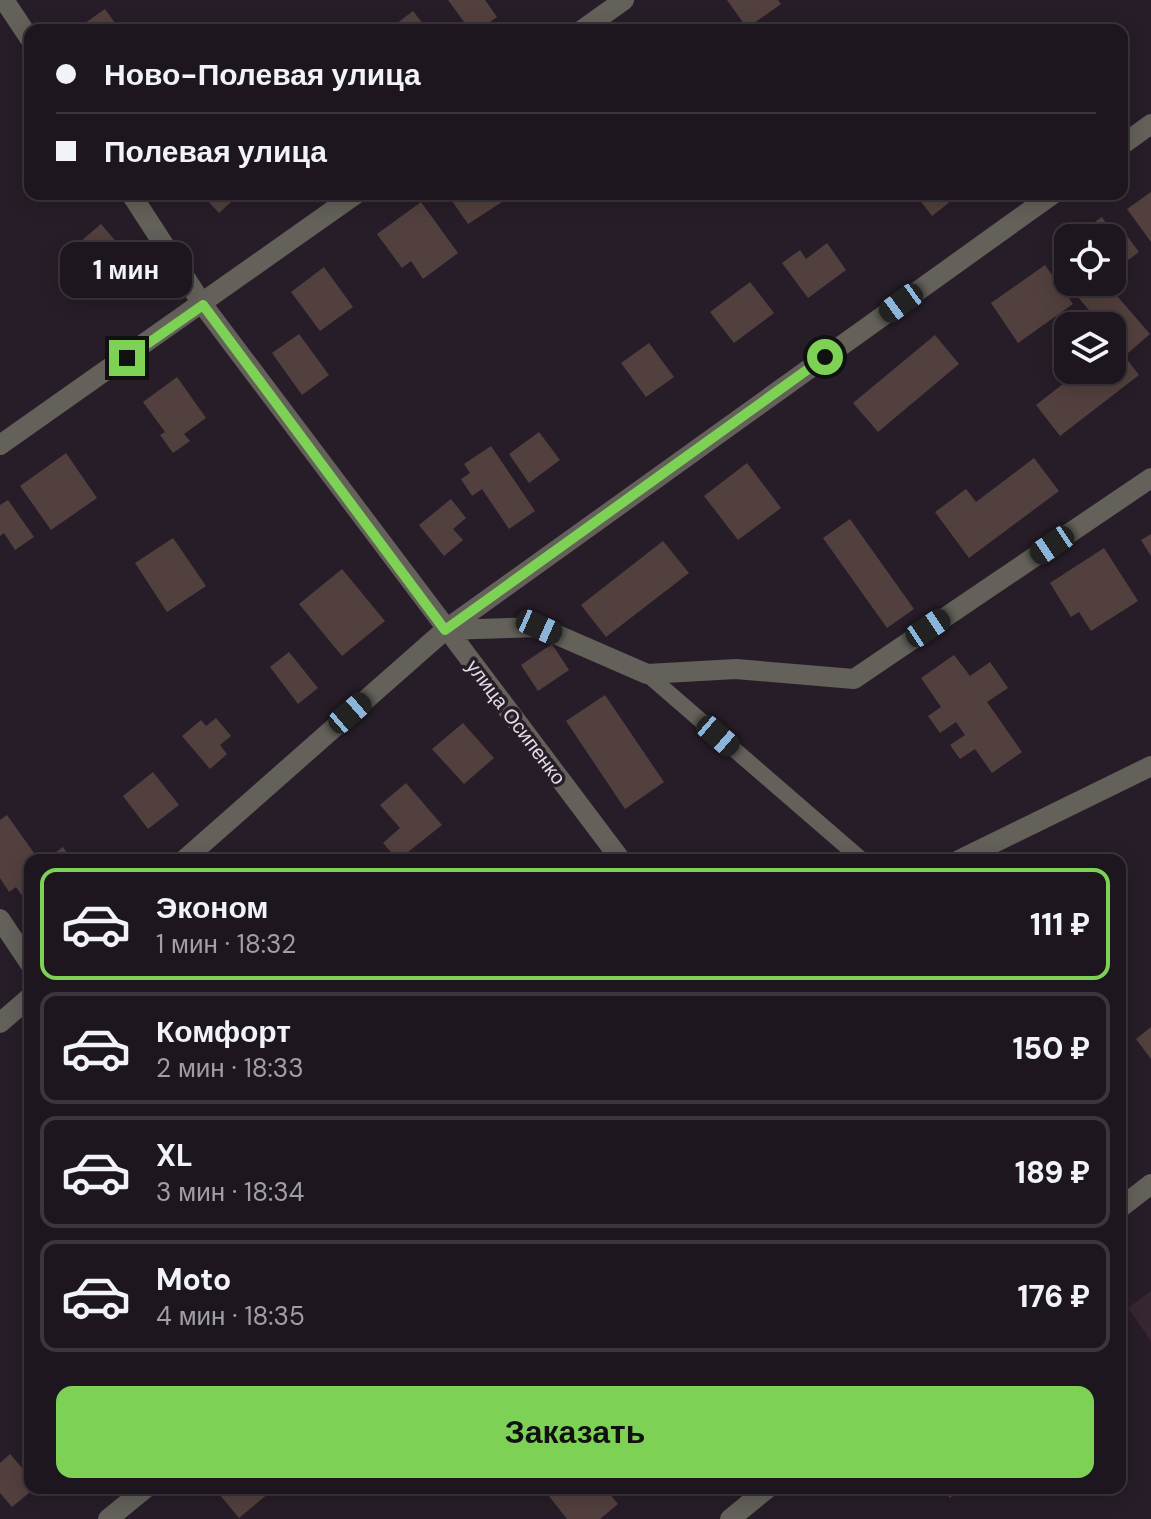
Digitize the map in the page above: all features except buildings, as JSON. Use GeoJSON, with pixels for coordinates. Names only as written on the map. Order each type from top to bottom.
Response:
{"type":"FeatureCollection","features":[{"type":"Feature","properties":{"kind":"street"},"geometry":{"type":"LineString","coordinates":[[4,0],[24,30]]}},
{"type":"Feature","properties":{"kind":"street"},"geometry":{"type":"LineString","coordinates":[[590,24],[624,0]]}},
{"type":"Feature","properties":{"kind":"street"},"geometry":{"type":"LineString","coordinates":[[1128,141],[1151,124]]}},
{"type":"Feature","properties":{"kind":"street","name":"улица Осипенко"},"geometry":{"type":"LineString","coordinates":[[135,200],[203,305],[616,854]]}},
{"type":"Feature","properties":{"kind":"street"},"geometry":{"type":"LineString","coordinates":[[0,445],[203,305],[348,200]]}},
{"type":"Feature","properties":{"kind":"street"},"geometry":{"type":"LineString","coordinates":[[191,854],[445,630],[1045,200]]}},
{"type":"Feature","properties":{"kind":"street"},"geometry":{"type":"LineString","coordinates":[[445,630],[539,627],[647,674],[736,669],[854,679],[1151,478]]}},
{"type":"Feature","properties":{"kind":"street"},"geometry":{"type":"LineString","coordinates":[[971,854],[1151,766]]}},
{"type":"Feature","properties":{"kind":"street"},"geometry":{"type":"LineString","coordinates":[[0,919],[24,955]]}},
{"type":"Feature","properties":{"kind":"street"},"geometry":{"type":"LineString","coordinates":[[0,1023],[24,1002]]}},
{"type":"Feature","properties":{"kind":"street"},"geometry":{"type":"LineString","coordinates":[[1126,1203],[1151,1184]]}},
{"type":"Feature","properties":{"kind":"street"},"geometry":{"type":"LineString","coordinates":[[108,1519],[139,1494]]}},
{"type":"Feature","properties":{"kind":"street"},"geometry":{"type":"LineString","coordinates":[[730,1519],[761,1494]]}},
{"type":"Feature","properties":{"kind":"lane"},"geometry":{"type":"LineString","coordinates":[[647,674],[855,854]]}},
{"type":"Feature","properties":{"kind":"shaded area"},"geometry":{"type":"Polygon","coordinates":[[[1151,1291],[1151,1341],[1128,1308],[1151,1291]]]}},
{"type":"Feature","properties":{"kind":"route"},"geometry":{"type":"LineString","coordinates":[[127,358],[203,305],[445,630],[825,357]]}}]}
